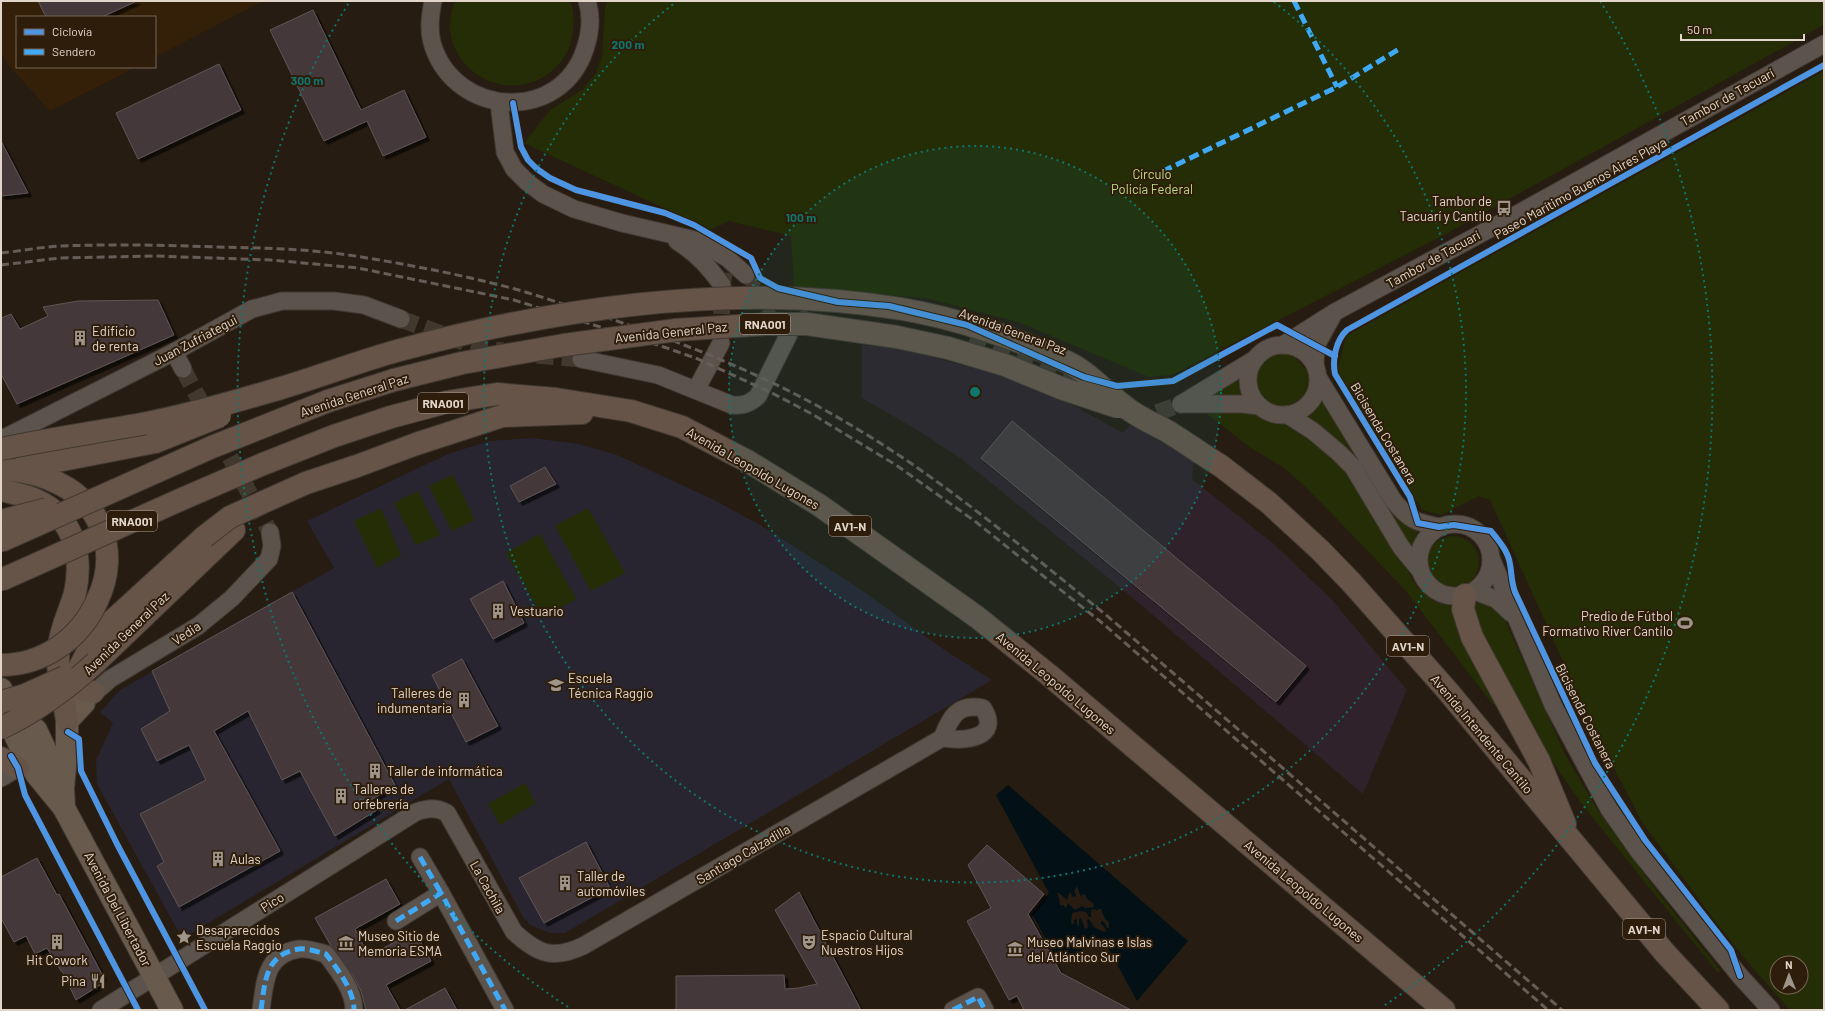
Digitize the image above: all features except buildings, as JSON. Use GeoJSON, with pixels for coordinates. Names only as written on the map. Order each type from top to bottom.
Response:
{"type":"FeatureCollection","features":[{"type":"Feature","properties":{"kind":"highway","name":"Avenida General Paz"},"geometry":{"type":"LineString","coordinates":[[1,449],[151,422],[273,390],[339,368],[401,350],[481,331],[547,318],[659,303],[782,297],[903,309],[958,322],[1071,363],[1129,410]]}},
{"type":"Feature","properties":{"kind":"highway","name":"Avenida General Paz"},"geometry":{"type":"LineString","coordinates":[[1,541],[108,492],[212,447],[320,404],[394,380],[514,352],[676,330],[760,324],[807,324],[897,337],[948,348],[1005,365],[1061,388],[1129,410]]}},
{"type":"Feature","properties":{"kind":"highway"},"geometry":{"type":"LineString","coordinates":[[5,470],[156,442],[215,419],[273,390]]}},
{"type":"Feature","properties":{"kind":"highway","name":"RNA001"},"geometry":{"type":"LineString","coordinates":[[1,580],[174,502],[263,464],[334,436],[391,417],[447,402],[497,394],[556,399],[631,411]]}},
{"type":"Feature","properties":{"kind":"highway","name":"Avenida Intendente Cantilo"},"geometry":{"type":"LineString","coordinates":[[1129,410],[1166,431],[1221,466],[1269,503],[1320,550],[1351,582],[1446,689],[1665,953],[1718,1010]]}},
{"type":"Feature","properties":{"kind":"highway","name":"Avenida General Paz"},"geometry":{"type":"LineString","coordinates":[[1,728],[45,704],[72,685],[234,530],[306,483],[416,444],[502,416],[631,411]]}},
{"type":"Feature","properties":{"kind":"highway","name":"Avenida Leopoldo Lugones"},"geometry":{"type":"LineString","coordinates":[[631,411],[682,427],[749,462],[819,505],[977,617],[1049,675],[1444,1010]]}},
{"type":"Feature","properties":{"kind":"highway"},"geometry":{"type":"LineString","coordinates":[[1,665],[26,662],[50,653],[75,634],[91,615],[97,602],[106,577],[108,552],[103,533],[90,509],[76,494],[61,484],[38,475],[5,470]]}},
{"type":"Feature","properties":{"kind":"highway"},"geometry":{"type":"LineString","coordinates":[[75,704],[74,679],[90,647],[104,628],[204,537],[230,517],[306,483]]}},
{"type":"Feature","properties":{"kind":"highway"},"geometry":{"type":"LineString","coordinates":[[9,492],[37,500],[48,508],[62,521],[75,542],[79,563],[76,583],[60,639],[58,654],[75,704]]}},
{"type":"Feature","properties":{"kind":"highway"},"geometry":{"type":"LineString","coordinates":[[1,521],[108,492]]}},
{"type":"Feature","properties":{"kind":"highway"},"geometry":{"type":"LineString","coordinates":[[1470,593],[1463,609],[1472,637],[1539,761],[1574,845]]}},
{"type":"Feature","properties":{"kind":"highway"},"geometry":{"type":"LineString","coordinates":[[4,699],[43,688],[96,662]]}},
{"type":"Feature","properties":{"kind":"main road","name":"Avenida Del Libertador"},"geometry":{"type":"LineString","coordinates":[[4,699],[16,737],[14,770],[63,798]]}},
{"type":"Feature","properties":{"kind":"main road","name":"Avenida Del Libertador"},"geometry":{"type":"LineString","coordinates":[[4,699],[36,730],[63,798],[172,1010]]}},
{"type":"Feature","properties":{"kind":"main road"},"geometry":{"type":"LineString","coordinates":[[63,798],[68,747],[75,704]]}},
{"type":"Feature","properties":{"kind":"street"},"geometry":{"type":"LineString","coordinates":[[433,1],[429,22],[431,38],[432,45],[442,66],[457,84],[477,96],[499,103],[534,100],[554,90],[570,76],[582,58],[589,37],[590,4]]}},
{"type":"Feature","properties":{"kind":"street","name":"Tambor de Tacuarí"},"geometry":{"type":"LineString","coordinates":[[1283,345],[1335,312],[1824,44]]}},
{"type":"Feature","properties":{"kind":"street"},"geometry":{"type":"LineString","coordinates":[[499,103],[505,152],[514,168],[527,182],[543,194],[574,209],[669,235],[695,240],[727,258],[746,275]]}},
{"type":"Feature","properties":{"kind":"street"},"geometry":{"type":"LineString","coordinates":[[669,235],[693,251],[703,260],[722,285]]}},
{"type":"Feature","properties":{"kind":"street","name":"Juan Zufriategui"},"geometry":{"type":"LineString","coordinates":[[1,438],[6,437],[174,352],[252,309],[282,301],[334,301],[364,306],[401,319]]}},
{"type":"Feature","properties":{"kind":"street"},"geometry":{"type":"LineString","coordinates":[[1335,312],[1316,346],[1317,372],[1318,389],[1314,399],[1307,407],[1288,415],[1278,415],[1268,412],[1260,406],[1251,394],[1248,378],[1250,368],[1263,351],[1272,347],[1283,345],[1293,346],[1302,350],[1317,372],[1393,500],[1404,515],[1418,522],[1439,527],[1454,525],[1469,527],[1480,534],[1487,545],[1514,616],[1553,705],[1609,809],[1645,858],[1740,976],[1771,1010]]}},
{"type":"Feature","properties":{"kind":"street"},"geometry":{"type":"LineString","coordinates":[[581,359],[658,375],[732,404],[750,403],[758,396],[788,336]]}},
{"type":"Feature","properties":{"kind":"street"},"geometry":{"type":"LineString","coordinates":[[696,390],[721,343]]}},
{"type":"Feature","properties":{"kind":"street"},"geometry":{"type":"LineString","coordinates":[[174,352],[183,369]]}},
{"type":"Feature","properties":{"kind":"street"},"geometry":{"type":"LineString","coordinates":[[1256,359],[1181,404],[1243,404],[1260,406]]}},
{"type":"Feature","properties":{"kind":"street"},"geometry":{"type":"LineString","coordinates":[[1288,415],[1313,431],[1339,453],[1352,467],[1401,547],[1419,569],[1425,582],[1436,592],[1450,596],[1470,593],[1496,599],[1514,616]]}},
{"type":"Feature","properties":{"kind":"street"},"geometry":{"type":"LineString","coordinates":[[1419,569],[1419,552],[1426,537],[1439,527]]}},
{"type":"Feature","properties":{"kind":"street","name":"Vedia"},"geometry":{"type":"LineString","coordinates":[[75,704],[110,679],[176,640],[218,610],[266,563],[272,552],[271,539]]}},
{"type":"Feature","properties":{"kind":"street"},"geometry":{"type":"LineString","coordinates":[[1470,593],[1484,582],[1489,570],[1491,558]]}},
{"type":"Feature","properties":{"kind":"street","name":"Santiago Calzadilla"},"geometry":{"type":"LineString","coordinates":[[540,951],[551,955],[569,953],[583,946],[942,738]]}},
{"type":"Feature","properties":{"kind":"street","name":"Pico"},"geometry":{"type":"LineString","coordinates":[[101,1010],[154,975],[416,812],[427,808],[439,809],[447,813]]}},
{"type":"Feature","properties":{"kind":"street","name":"La Cachila"},"geometry":{"type":"LineString","coordinates":[[447,813],[514,932],[528,946],[540,951]]}},
{"type":"Feature","properties":{"kind":"street"},"geometry":{"type":"LineString","coordinates":[[420,857],[506,1010]]}},
{"type":"Feature","properties":{"kind":"street"},"geometry":{"type":"LineString","coordinates":[[396,921],[441,893]]}},
{"type":"Feature","properties":{"kind":"street"},"geometry":{"type":"LineString","coordinates":[[261,1010],[266,974],[278,956],[300,948],[326,954],[339,971],[354,1000],[354,1010]]}},
{"type":"Feature","properties":{"kind":"street"},"geometry":{"type":"LineString","coordinates":[[953,1010],[978,997],[985,1010]]}},
{"type":"Feature","properties":{"kind":"shaded area"},"geometry":{"type":"Polygon","coordinates":[[[1,1],[263,1],[156,56],[156,16],[16,16],[16,68],[134,68],[50,111],[9,66],[1,53],[1,1]]]}},
{"type":"Feature","properties":{"kind":"shaded area"},"geometry":{"type":"Polygon","coordinates":[[[862,345],[897,348],[1006,377],[1062,399],[1123,433],[1131,424],[1194,456],[1192,479],[1274,544],[1333,601],[1407,690],[1363,794],[1128,594],[963,460],[919,431],[862,398],[862,345]]]}},
{"type":"Feature","properties":{"kind":"shaded area","name":"Escuela Técnica Raggio"},"geometry":{"type":"Polygon","coordinates":[[[532,438],[579,444],[617,455],[714,500],[762,526],[857,587],[946,651],[992,680],[565,933],[550,933],[530,925],[523,917],[449,779],[190,934],[178,931],[97,784],[96,760],[113,723],[100,712],[120,690],[334,568],[307,521],[448,454],[489,441],[532,438]]]}},
{"type":"Feature","properties":{"kind":"shaded area"},"geometry":{"type":"Polygon","coordinates":[[[1008,785],[1188,941],[1137,1001],[1103,938],[1059,963],[1032,914],[1049,893],[996,795],[1008,785]],[[1077,886],[1074,891],[1076,896],[1073,897],[1071,893],[1069,893],[1067,900],[1057,893],[1060,906],[1063,905],[1066,908],[1068,903],[1075,910],[1082,906],[1085,908],[1094,907],[1093,903],[1087,899],[1085,895],[1083,894],[1081,897],[1077,886]],[[1094,909],[1091,910],[1091,917],[1089,917],[1086,912],[1081,911],[1072,913],[1071,923],[1074,924],[1074,920],[1077,919],[1077,925],[1079,926],[1079,919],[1081,918],[1085,929],[1088,928],[1087,920],[1089,919],[1094,927],[1105,932],[1106,929],[1101,924],[1101,921],[1104,922],[1107,928],[1109,928],[1109,922],[1105,919],[1101,909],[1098,909],[1098,911],[1094,909]]]}},
{"type":"Feature","properties":{"kind":"green space"},"geometry":{"type":"Polygon","coordinates":[[[455,1],[570,1],[574,19],[570,46],[566,55],[557,67],[534,82],[514,85],[494,82],[476,74],[462,60],[453,43],[450,23],[455,1]]]}},
{"type":"Feature","properties":{"kind":"green space","name":"Círculo Policía Federal"},"geometry":{"type":"Polygon","coordinates":[[[608,1],[1824,1],[1824,25],[1444,235],[1172,375],[1149,377],[1021,323],[926,298],[794,288],[791,236],[729,221],[711,230],[524,143],[550,110],[583,89],[596,73],[602,56],[605,7],[608,1]]]}},
{"type":"Feature","properties":{"kind":"green space","name":"Predio de Fútbol Formativo River Cantilo"},"geometry":{"type":"Polygon","coordinates":[[[1824,71],[1824,1010],[1790,1010],[1777,995],[1809,995],[1809,955],[1769,955],[1769,986],[1717,924],[1642,822],[1595,732],[1490,500],[1479,496],[1441,515],[1422,510],[1337,372],[1346,336],[1824,71]]]}},
{"type":"Feature","properties":{"kind":"green space"},"geometry":{"type":"Polygon","coordinates":[[[1283,352],[1295,357],[1307,371],[1309,379],[1304,397],[1289,408],[1277,406],[1268,402],[1259,396],[1252,386],[1256,372],[1261,363],[1276,354],[1283,352]]]}},
{"type":"Feature","properties":{"kind":"green space"},"geometry":{"type":"Polygon","coordinates":[[[1238,376],[1239,387],[1245,399],[1202,400],[1238,376]]]}},
{"type":"Feature","properties":{"kind":"green space"},"geometry":{"type":"Polygon","coordinates":[[[1321,398],[1418,529],[1412,548],[1303,417],[1315,408],[1321,398]]]}},
{"type":"Feature","properties":{"kind":"green space"},"geometry":{"type":"Polygon","coordinates":[[[1219,411],[1253,414],[1271,418],[1303,431],[1349,472],[1416,585],[1424,594],[1433,600],[1442,604],[1454,606],[1501,702],[1493,705],[1406,591],[1310,491],[1284,468],[1248,446],[1206,413],[1219,411]]]}},
{"type":"Feature","properties":{"kind":"green space"},"geometry":{"type":"Polygon","coordinates":[[[453,475],[475,520],[452,531],[429,486],[453,475]]]}},
{"type":"Feature","properties":{"kind":"green space"},"geometry":{"type":"Polygon","coordinates":[[[418,491],[440,535],[416,545],[394,503],[418,491]]]}},
{"type":"Feature","properties":{"kind":"green space"},"geometry":{"type":"Polygon","coordinates":[[[381,508],[401,555],[377,568],[354,521],[381,508]]]}},
{"type":"Feature","properties":{"kind":"green space"},"geometry":{"type":"Polygon","coordinates":[[[588,508],[625,573],[591,591],[555,526],[588,508]]]}},
{"type":"Feature","properties":{"kind":"green space"},"geometry":{"type":"Polygon","coordinates":[[[540,534],[576,599],[543,618],[506,553],[540,534]]]}},
{"type":"Feature","properties":{"kind":"green space"},"geometry":{"type":"Polygon","coordinates":[[[1448,536],[1458,536],[1472,543],[1479,557],[1479,567],[1472,581],[1458,588],[1448,588],[1438,584],[1431,577],[1427,567],[1427,557],[1431,547],[1438,540],[1448,536]]]}},
{"type":"Feature","properties":{"kind":"green space"},"geometry":{"type":"Polygon","coordinates":[[[1478,602],[1490,603],[1502,613],[1565,754],[1599,812],[1656,890],[1720,970],[1718,973],[1581,803],[1541,745],[1512,695],[1470,608],[1478,602]]]}},
{"type":"Feature","properties":{"kind":"green space"},"geometry":{"type":"Polygon","coordinates":[[[525,783],[536,803],[500,825],[488,804],[525,783]]]}},
{"type":"Feature","properties":{"kind":"tunnel"},"geometry":{"type":"LineString","coordinates":[[721,339],[722,285],[727,258]]}},
{"type":"Feature","properties":{"kind":"tunnel"},"geometry":{"type":"LineString","coordinates":[[746,275],[770,292],[784,296]]}},
{"type":"Feature","properties":{"kind":"tunnel"},"geometry":{"type":"LineString","coordinates":[[751,289],[757,304],[788,336],[816,308]]}},
{"type":"Feature","properties":{"kind":"tunnel"},"geometry":{"type":"LineString","coordinates":[[401,319],[482,349],[503,351]]}},
{"type":"Feature","properties":{"kind":"tunnel"},"geometry":{"type":"LineString","coordinates":[[971,336],[1054,372],[1079,387]]}},
{"type":"Feature","properties":{"kind":"tunnel"},"geometry":{"type":"LineString","coordinates":[[537,355],[581,359]]}},
{"type":"Feature","properties":{"kind":"tunnel"},"geometry":{"type":"LineString","coordinates":[[183,369],[270,532]]}},
{"type":"Feature","properties":{"kind":"tunnel"},"geometry":{"type":"LineString","coordinates":[[1133,413],[1148,416],[1181,404]]}},
{"type":"Feature","properties":{"kind":"railway"},"geometry":{"type":"LineString","coordinates":[[1,253],[61,246],[158,245],[292,250],[349,255],[386,261],[497,284],[589,312],[692,348],[758,376],[791,392],[854,427],[920,469],[1014,540],[1105,614],[1562,1010]]}},
{"type":"Feature","properties":{"kind":"railway"},"geometry":{"type":"LineString","coordinates":[[1,265],[60,258],[155,256],[271,260],[358,268],[514,300],[698,359],[772,393],[812,414],[896,465],[976,522],[1101,622],[1548,1010]]}},
{"type":"Feature","properties":{"kind":"marked path"},"geometry":{"type":"LineString","coordinates":[[1294,1],[1337,87]]}},
{"type":"Feature","properties":{"kind":"marked path"},"geometry":{"type":"LineString","coordinates":[[1149,178],[1337,87],[1399,49]]}},
{"type":"Feature","properties":{"kind":"marked path"},"geometry":{"type":"LineString","coordinates":[[420,857],[441,893]]}},
{"type":"Feature","properties":{"kind":"marked path"},"geometry":{"type":"LineString","coordinates":[[396,921],[441,893],[505,1010]]}},
{"type":"Feature","properties":{"kind":"marked path"},"geometry":{"type":"LineString","coordinates":[[261,1010],[266,980],[273,963],[279,957],[288,952],[299,949],[312,950],[326,954],[340,973],[348,988],[354,1010]]}},
{"type":"Feature","properties":{"kind":"marked path"},"geometry":{"type":"LineString","coordinates":[[953,1010],[978,997],[985,1010]]}},
{"type":"Feature","properties":{"kind":"cycle path","name":"Paseo Marítimo Buenos Aires Playa"},"geometry":{"type":"LineString","coordinates":[[1740,976],[1731,950],[1645,840],[1595,763],[1515,592],[1509,559],[1503,546],[1491,531],[1454,525],[1439,527],[1418,523],[1410,497],[1335,374],[1334,362],[1340,339],[1347,330],[1824,65]]}},
{"type":"Feature","properties":{"kind":"cycle path"},"geometry":{"type":"LineString","coordinates":[[513,103],[521,147],[528,160],[537,169],[550,178],[576,190],[665,213],[694,225],[751,258],[760,278],[778,288],[838,302],[889,306],[967,325],[1084,377],[1117,386],[1173,381],[1277,325],[1335,356]]}},
{"type":"Feature","properties":{"kind":"cycle path"},"geometry":{"type":"LineString","coordinates":[[68,732],[79,739],[81,771],[117,844],[205,1010]]}},
{"type":"Feature","properties":{"kind":"cycle path"},"geometry":{"type":"LineString","coordinates":[[11,756],[18,768],[25,795],[138,1010]]}},
{"type":"Feature","properties":{"kind":"place","name":"Tambor de Tacuarí y Cantilo"},"geometry":{"type":"Point","coordinates":[1504,208]}},
{"type":"Feature","properties":{"kind":"place","name":"Edificio de renta"},"geometry":{"type":"Point","coordinates":[80,338]}},
{"type":"Feature","properties":{"kind":"place","name":"Vestuario"},"geometry":{"type":"Point","coordinates":[498,611]}},
{"type":"Feature","properties":{"kind":"place","name":"Predio de Fútbol Formativo River Cantilo"},"geometry":{"type":"Point","coordinates":[1685,623]}},
{"type":"Feature","properties":{"kind":"place","name":"Escuela Técnica Raggio"},"geometry":{"type":"Point","coordinates":[556,685]}},
{"type":"Feature","properties":{"kind":"place","name":"Talleres de indumentaria"},"geometry":{"type":"Point","coordinates":[464,700]}},
{"type":"Feature","properties":{"kind":"place","name":"Taller de informática"},"geometry":{"type":"Point","coordinates":[375,771]}},
{"type":"Feature","properties":{"kind":"place","name":"Talleres de orfebrería"},"geometry":{"type":"Point","coordinates":[341,796]}},
{"type":"Feature","properties":{"kind":"place","name":"Aulas"},"geometry":{"type":"Point","coordinates":[218,859]}},
{"type":"Feature","properties":{"kind":"place","name":"Taller de automóviles"},"geometry":{"type":"Point","coordinates":[565,883]}},
{"type":"Feature","properties":{"kind":"place","name":"Desaparecidos Escuela Raggio"},"geometry":{"type":"Point","coordinates":[184,937]}},
{"type":"Feature","properties":{"kind":"place","name":"Hit Cowork"},"geometry":{"type":"Point","coordinates":[57,942]}},
{"type":"Feature","properties":{"kind":"place","name":"Espacio Cultural Nuestros Hijos"},"geometry":{"type":"Point","coordinates":[809,942]}},
{"type":"Feature","properties":{"kind":"place","name":"Museo Sitio de Memoria ESMA"},"geometry":{"type":"Point","coordinates":[346,943]}},
{"type":"Feature","properties":{"kind":"place","name":"Museo Malvinas e Islas del Atlántico Sur"},"geometry":{"type":"Point","coordinates":[1015,949]}},
{"type":"Feature","properties":{"kind":"place","name":"Pina"},"geometry":{"type":"Point","coordinates":[98,981]}}]}
